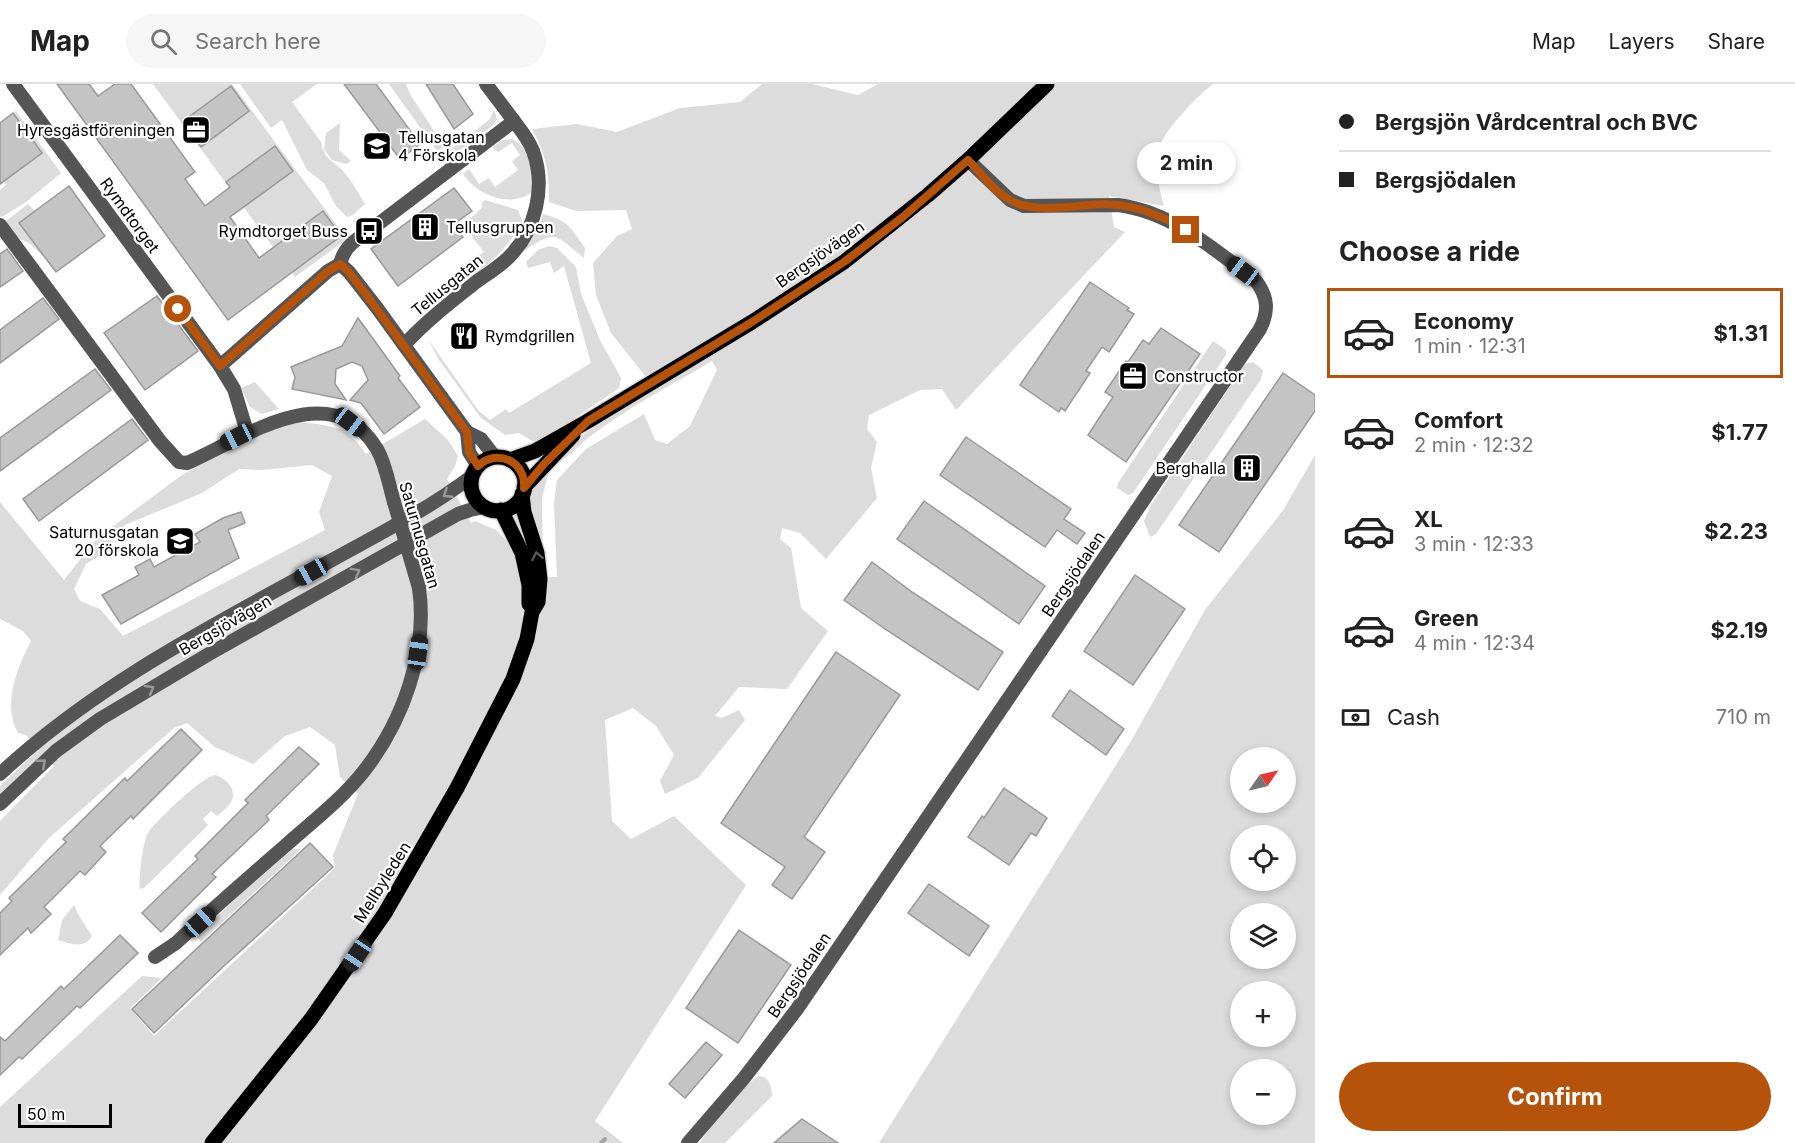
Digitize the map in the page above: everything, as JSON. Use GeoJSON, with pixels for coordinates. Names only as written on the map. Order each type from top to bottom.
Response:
{"type":"FeatureCollection","features":[{"type":"Feature","properties":{"kind":"main road","name":"Bergsjövägen"},"geometry":{"type":"LineString","coordinates":[[510,460],[535,451],[588,421],[752,322],[844,262],[904,216],[968,160],[1047,84]]}},
{"type":"Feature","properties":{"kind":"main road","name":"Bergsjövägen"},"geometry":{"type":"LineString","coordinates":[[485,507],[501,510],[513,505],[544,464],[588,421]]}},
{"type":"Feature","properties":{"kind":"main road","name":"Bergsjövägen"},"geometry":{"type":"LineString","coordinates":[[475,471],[486,460],[495,457]]}},
{"type":"Feature","properties":{"kind":"main road"},"geometry":{"type":"LineString","coordinates":[[495,457],[510,460],[521,472],[523,491]]}},
{"type":"Feature","properties":{"kind":"main road"},"geometry":{"type":"LineString","coordinates":[[475,471],[472,492],[478,502],[485,507]]}},
{"type":"Feature","properties":{"kind":"main road","name":"Mellbyleden"},"geometry":{"type":"LineString","coordinates":[[212,1143],[311,1018],[354,959],[400,889],[457,788],[513,679],[532,612],[538,602],[537,553],[524,512],[523,491]]}},
{"type":"Feature","properties":{"kind":"main road","name":"Mellbyleden"},"geometry":{"type":"LineString","coordinates":[[501,510],[522,553],[529,585],[528,601],[532,612]]}},
{"type":"Feature","properties":{"kind":"street","name":"Rymdtorget"},"geometry":{"type":"LineString","coordinates":[[13,84],[220,366],[234,388],[247,432]]}},
{"type":"Feature","properties":{"kind":"street","name":"Tellusgatan"},"geometry":{"type":"LineString","coordinates":[[404,345],[433,316],[509,257],[529,226],[538,200],[540,185],[533,152],[526,137],[486,84]]}},
{"type":"Feature","properties":{"kind":"street"},"geometry":{"type":"LineString","coordinates":[[220,366],[328,271],[340,264],[342,255],[352,242],[514,121]]}},
{"type":"Feature","properties":{"kind":"street","name":"Bergsjödalen"},"geometry":{"type":"LineString","coordinates":[[688,1143],[744,1078],[797,1009],[1265,319],[1266,300],[1263,290],[1256,281],[1173,222],[1133,207],[1118,205],[1024,206],[1010,200],[968,160]]}},
{"type":"Feature","properties":{"kind":"street","name":"Saturnusgatan"},"geometry":{"type":"LineString","coordinates":[[0,225],[179,462],[187,462],[247,432],[287,418],[311,413],[324,413],[339,417],[362,432],[377,450],[419,588],[422,623],[418,652],[408,690],[382,746],[363,773],[324,811],[176,943],[155,957]]}},
{"type":"Feature","properties":{"kind":"street"},"geometry":{"type":"LineString","coordinates":[[340,264],[349,272],[467,432],[481,439],[495,457]]}},
{"type":"Feature","properties":{"kind":"street"},"geometry":{"type":"LineString","coordinates":[[467,432],[469,452],[475,471]]}},
{"type":"Feature","properties":{"kind":"street","name":"Bergsjövägen"},"geometry":{"type":"LineString","coordinates":[[0,774],[18,757],[123,680],[422,510],[475,471]]}},
{"type":"Feature","properties":{"kind":"street","name":"Bergsjövägen"},"geometry":{"type":"LineString","coordinates":[[0,804],[56,751],[125,704],[458,514],[485,507]]}},
{"type":"Feature","properties":{"kind":"shaded area"},"geometry":{"type":"Polygon","coordinates":[[[153,84],[232,84],[347,239],[295,277],[153,84]]]}},
{"type":"Feature","properties":{"kind":"shaded area"},"geometry":{"type":"Polygon","coordinates":[[[240,84],[317,84],[292,102],[321,142],[326,155],[347,176],[365,204],[353,215],[347,217],[336,206],[324,183],[307,170],[282,120],[271,128],[240,84]]]}},
{"type":"Feature","properties":{"kind":"shaded area"},"geometry":{"type":"Polygon","coordinates":[[[389,84],[406,84],[411,96],[444,146],[437,151],[389,84]]]}},
{"type":"Feature","properties":{"kind":"shaded area"},"geometry":{"type":"Polygon","coordinates":[[[762,84],[812,84],[858,95],[878,84],[1213,84],[1183,113],[1160,145],[1157,168],[1164,206],[1109,196],[1114,227],[1125,232],[956,410],[942,389],[920,390],[869,415],[867,429],[877,442],[871,468],[877,498],[826,559],[800,533],[782,528],[780,539],[791,548],[801,608],[828,631],[787,689],[739,687],[715,716],[722,718],[739,710],[745,720],[698,778],[665,794],[660,781],[674,755],[656,726],[633,708],[605,720],[612,821],[631,839],[674,816],[746,885],[595,1121],[623,1143],[0,1143],[0,1107],[142,976],[162,978],[130,1008],[154,1036],[335,868],[333,855],[358,794],[340,777],[335,745],[310,727],[285,736],[253,764],[215,747],[187,723],[174,728],[49,838],[0,895],[0,821],[54,766],[43,755],[0,796],[0,786],[39,749],[26,735],[18,733],[11,710],[13,686],[31,641],[23,631],[0,619],[0,502],[64,580],[93,543],[112,527],[182,475],[254,435],[295,422],[318,424],[341,429],[357,442],[366,454],[425,419],[448,440],[458,456],[447,479],[471,523],[475,521],[496,530],[511,545],[510,517],[518,513],[535,577],[557,577],[554,503],[557,480],[586,449],[644,414],[655,440],[667,444],[690,426],[717,370],[712,361],[651,396],[606,425],[552,467],[587,432],[709,357],[701,344],[646,377],[611,333],[596,295],[593,263],[617,236],[632,229],[626,210],[576,211],[549,202],[546,165],[532,129],[577,124],[617,132],[680,108],[740,102],[762,84]],[[312,465],[262,470],[239,469],[202,493],[125,525],[100,555],[86,564],[74,589],[80,601],[100,609],[123,636],[325,530],[319,512],[332,476],[312,465]]]}},
{"type":"Feature","properties":{"kind":"shaded area"},"geometry":{"type":"Polygon","coordinates":[[[494,110],[497,119],[493,125],[451,157],[450,150],[489,120],[494,110]]]}},
{"type":"Feature","properties":{"kind":"shaded area"},"geometry":{"type":"Polygon","coordinates":[[[16,111],[61,173],[26,202],[2,217],[0,216],[0,190],[6,185],[3,181],[42,153],[13,113],[16,111]]]}},
{"type":"Feature","properties":{"kind":"shaded area"},"geometry":{"type":"Polygon","coordinates":[[[340,123],[339,150],[351,161],[346,164],[332,160],[324,149],[326,133],[340,123]]]}},
{"type":"Feature","properties":{"kind":"shaded area"},"geometry":{"type":"Polygon","coordinates":[[[512,139],[519,143],[527,155],[531,193],[513,199],[504,199],[476,188],[463,174],[469,169],[479,184],[489,178],[495,187],[518,170],[512,161],[520,155],[512,143],[498,152],[493,149],[503,140],[512,139]]]}},
{"type":"Feature","properties":{"kind":"shaded area"},"geometry":{"type":"Polygon","coordinates":[[[485,200],[518,210],[523,223],[500,253],[471,278],[462,268],[484,252],[473,238],[466,222],[482,208],[485,200]]]}},
{"type":"Feature","properties":{"kind":"shaded area"},"geometry":{"type":"Polygon","coordinates":[[[28,204],[35,211],[19,223],[44,257],[29,243],[15,237],[6,221],[28,204]]]}},
{"type":"Feature","properties":{"kind":"shaded area"},"geometry":{"type":"Polygon","coordinates":[[[543,214],[564,222],[572,230],[585,248],[584,258],[555,237],[542,240],[523,252],[539,226],[543,214]]]}},
{"type":"Feature","properties":{"kind":"shaded area"},"geometry":{"type":"Polygon","coordinates":[[[549,246],[557,248],[576,267],[581,294],[600,340],[621,378],[619,388],[537,444],[519,433],[505,435],[481,418],[439,360],[428,339],[478,410],[490,420],[506,409],[509,413],[591,363],[564,266],[554,273],[550,262],[528,268],[526,262],[538,250],[549,246]]]}},
{"type":"Feature","properties":{"kind":"shaded area"},"geometry":{"type":"Polygon","coordinates":[[[1213,341],[1226,350],[1226,355],[1133,493],[1128,495],[1117,488],[1118,483],[1213,341]]]}},
{"type":"Feature","properties":{"kind":"shaded area"},"geometry":{"type":"Polygon","coordinates":[[[1253,362],[1263,370],[1261,379],[1156,534],[1150,537],[1144,521],[1151,505],[1245,364],[1253,362]]]}},
{"type":"Feature","properties":{"kind":"shaded area"},"geometry":{"type":"Polygon","coordinates":[[[255,382],[279,409],[262,414],[250,407],[241,388],[255,382]]]}},
{"type":"Feature","properties":{"kind":"shaded area"},"geometry":{"type":"Polygon","coordinates":[[[1315,455],[1315,1143],[879,1143],[1131,741],[1205,610],[1284,509],[1315,455]]]}},
{"type":"Feature","properties":{"kind":"shaded area"},"geometry":{"type":"Polygon","coordinates":[[[545,470],[548,475],[542,498],[543,563],[529,499],[545,470]]]}},
{"type":"Feature","properties":{"kind":"shaded area"},"geometry":{"type":"Polygon","coordinates":[[[215,775],[230,785],[233,793],[231,802],[217,816],[211,811],[203,819],[208,825],[144,888],[140,889],[141,861],[148,833],[191,790],[215,775]]]}},
{"type":"Feature","properties":{"kind":"shaded area"},"geometry":{"type":"Polygon","coordinates":[[[293,849],[301,849],[201,942],[197,936],[200,930],[208,926],[238,896],[293,849]]]}},
{"type":"Feature","properties":{"kind":"shaded area"},"geometry":{"type":"Polygon","coordinates":[[[74,905],[92,936],[81,944],[58,940],[62,920],[74,905]]]}},
{"type":"Feature","properties":{"kind":"shaded area"},"geometry":{"type":"Polygon","coordinates":[[[759,1076],[768,1080],[772,1096],[725,1143],[700,1143],[728,1106],[746,1086],[759,1076]]]}},
{"type":"Feature","properties":{"kind":"building"},"geometry":{"type":"Polygon","coordinates":[[[57,84],[89,84],[98,96],[115,84],[131,84],[195,172],[185,179],[205,206],[230,187],[226,182],[275,146],[293,171],[230,217],[259,258],[323,211],[341,236],[228,320],[57,84]]]}},
{"type":"Feature","properties":{"kind":"building"},"geometry":{"type":"Polygon","coordinates":[[[344,84],[376,84],[420,144],[400,159],[344,84]]]}},
{"type":"Feature","properties":{"kind":"building"},"geometry":{"type":"Polygon","coordinates":[[[426,84],[453,84],[473,114],[454,129],[426,84]]]}},
{"type":"Feature","properties":{"kind":"building"},"geometry":{"type":"Polygon","coordinates":[[[231,86],[249,111],[201,147],[182,122],[231,86]]]}},
{"type":"Feature","properties":{"kind":"building"},"geometry":{"type":"Polygon","coordinates":[[[13,113],[42,153],[0,184],[0,123],[13,113]]]}},
{"type":"Feature","properties":{"kind":"building"},"geometry":{"type":"Polygon","coordinates":[[[69,186],[105,236],[56,272],[19,223],[69,186]]]}},
{"type":"Feature","properties":{"kind":"building","name":"Tellusgruppen"},"geometry":{"type":"Polygon","coordinates":[[[454,188],[472,211],[454,224],[463,237],[398,286],[371,249],[454,188]]]}},
{"type":"Feature","properties":{"kind":"building"},"geometry":{"type":"Polygon","coordinates":[[[7,249],[23,271],[0,287],[0,254],[7,249]]]}},
{"type":"Feature","properties":{"kind":"building"},"geometry":{"type":"Polygon","coordinates":[[[1090,282],[1129,308],[1127,310],[1134,314],[1109,352],[1102,347],[1086,371],[1090,373],[1065,411],[1061,408],[1059,412],[1020,385],[1090,282]]]}},
{"type":"Feature","properties":{"kind":"building"},"geometry":{"type":"Polygon","coordinates":[[[157,296],[198,351],[145,390],[104,333],[157,296]]]}},
{"type":"Feature","properties":{"kind":"building"},"geometry":{"type":"Polygon","coordinates":[[[43,298],[59,319],[0,363],[0,330],[43,298]]]}},
{"type":"Feature","properties":{"kind":"building"},"geometry":{"type":"Polygon","coordinates":[[[358,318],[420,407],[384,434],[361,403],[350,400],[368,380],[362,366],[352,362],[336,369],[335,384],[346,400],[292,389],[295,377],[291,367],[342,346],[358,318]]]}},
{"type":"Feature","properties":{"kind":"building","name":"Rymdgrillen"},"geometry":{"type":"Polygon","coordinates":[[[464,325],[474,339],[464,347],[453,332],[464,325]]]}},
{"type":"Feature","properties":{"kind":"building"},"geometry":{"type":"Polygon","coordinates":[[[1161,328],[1200,354],[1126,462],[1088,435],[1113,397],[1105,392],[1126,361],[1128,362],[1143,340],[1149,344],[1161,328]]]}},
{"type":"Feature","properties":{"kind":"building"},"geometry":{"type":"Polygon","coordinates":[[[95,369],[111,390],[0,471],[0,438],[95,369]]]}},
{"type":"Feature","properties":{"kind":"building","name":"Berghalla"},"geometry":{"type":"Polygon","coordinates":[[[1283,373],[1315,395],[1315,411],[1219,552],[1179,525],[1283,373]]]}},
{"type":"Feature","properties":{"kind":"building"},"geometry":{"type":"Polygon","coordinates":[[[132,419],[148,440],[39,521],[23,499],[132,419]]]}},
{"type":"Feature","properties":{"kind":"building"},"geometry":{"type":"Polygon","coordinates":[[[966,437],[1071,509],[1064,519],[1085,533],[1077,544],[1057,530],[1045,547],[940,475],[966,437]]]}},
{"type":"Feature","properties":{"kind":"building"},"geometry":{"type":"Polygon","coordinates":[[[924,501],[1045,586],[1019,624],[897,539],[924,501]]]}},
{"type":"Feature","properties":{"kind":"building"},"geometry":{"type":"Polygon","coordinates":[[[241,512],[245,523],[228,530],[239,558],[121,624],[102,595],[139,575],[135,567],[150,559],[154,567],[200,542],[195,534],[223,518],[241,512]]]}},
{"type":"Feature","properties":{"kind":"building"},"geometry":{"type":"Polygon","coordinates":[[[872,562],[912,592],[1003,652],[978,690],[844,600],[872,562]]]}},
{"type":"Feature","properties":{"kind":"building"},"geometry":{"type":"Polygon","coordinates":[[[1135,575],[1185,609],[1133,685],[1084,651],[1135,575]]]}},
{"type":"Feature","properties":{"kind":"building"},"geometry":{"type":"Polygon","coordinates":[[[836,652],[900,695],[804,837],[825,852],[792,899],[772,885],[785,867],[721,823],[836,652]]]}},
{"type":"Feature","properties":{"kind":"building"},"geometry":{"type":"Polygon","coordinates":[[[1070,690],[1124,729],[1106,755],[1052,716],[1070,690]]]}},
{"type":"Feature","properties":{"kind":"building"},"geometry":{"type":"Polygon","coordinates":[[[181,729],[202,750],[133,819],[131,816],[100,846],[106,852],[85,875],[80,871],[44,907],[51,914],[31,933],[28,928],[0,955],[0,913],[12,901],[9,898],[66,842],[63,839],[125,778],[127,781],[181,729]]]}},
{"type":"Feature","properties":{"kind":"building"},"geometry":{"type":"Polygon","coordinates":[[[299,747],[319,764],[266,816],[269,820],[212,874],[216,877],[161,932],[142,913],[198,859],[195,856],[248,803],[245,800],[299,747]]]}},
{"type":"Feature","properties":{"kind":"building"},"geometry":{"type":"Polygon","coordinates":[[[1004,788],[1047,818],[1036,836],[1031,833],[1009,865],[968,837],[1004,788]]]}},
{"type":"Feature","properties":{"kind":"building"},"geometry":{"type":"Polygon","coordinates":[[[310,843],[333,867],[154,1033],[132,1009],[310,843]]]}},
{"type":"Feature","properties":{"kind":"building"},"geometry":{"type":"Polygon","coordinates":[[[929,884],[989,926],[969,956],[908,913],[929,884]]]}},
{"type":"Feature","properties":{"kind":"building"},"geometry":{"type":"Polygon","coordinates":[[[739,930],[791,965],[738,1043],[686,1008],[739,930]]]}},
{"type":"Feature","properties":{"kind":"building"},"geometry":{"type":"Polygon","coordinates":[[[120,935],[138,953],[80,1008],[77,1006],[22,1059],[19,1057],[0,1075],[0,1037],[5,1041],[61,986],[64,989],[120,935]]]}},
{"type":"Feature","properties":{"kind":"building"},"geometry":{"type":"Polygon","coordinates":[[[706,1042],[722,1055],[685,1098],[669,1084],[706,1042]]]}},
{"type":"Feature","properties":{"kind":"building"},"geometry":{"type":"Polygon","coordinates":[[[802,1119],[838,1143],[774,1143],[802,1119]]]}},
{"type":"Feature","properties":{"kind":"waterway"},"geometry":{"type":"LineString","coordinates":[[601,1143],[605,1139]]}},
{"type":"Feature","properties":{"kind":"place","name":"Hyresgästföreningen"},"geometry":{"type":"Point","coordinates":[196,130]}},
{"type":"Feature","properties":{"kind":"place","name":"Tellusgatan 4 Förskola"},"geometry":{"type":"Point","coordinates":[377,146]}},
{"type":"Feature","properties":{"kind":"place","name":"Tellusgruppen"},"geometry":{"type":"Point","coordinates":[425,227]}},
{"type":"Feature","properties":{"kind":"place","name":"Rymdtorget Buss"},"geometry":{"type":"Point","coordinates":[369,231]}},
{"type":"Feature","properties":{"kind":"place","name":"Rymdgrillen"},"geometry":{"type":"Point","coordinates":[464,336]}},
{"type":"Feature","properties":{"kind":"place","name":"Constructor"},"geometry":{"type":"Point","coordinates":[1133,376]}},
{"type":"Feature","properties":{"kind":"place","name":"Berghalla"},"geometry":{"type":"Point","coordinates":[1247,468]}},
{"type":"Feature","properties":{"kind":"place","name":"Saturnusgatan 20 förskola"},"geometry":{"type":"Point","coordinates":[180,541]}},
{"type":"Feature","properties":{"kind":"route"},"geometry":{"type":"LineString","coordinates":[[178,309],[220,366],[328,271],[340,264],[368,297],[467,432],[469,452],[478,466],[490,458],[507,458],[519,468],[524,479],[524,488],[544,464],[588,421],[821,278],[904,216],[968,160],[1010,200],[1024,206],[1064,207],[1104,204],[1133,207],[1173,222],[1186,230]]}}]}
